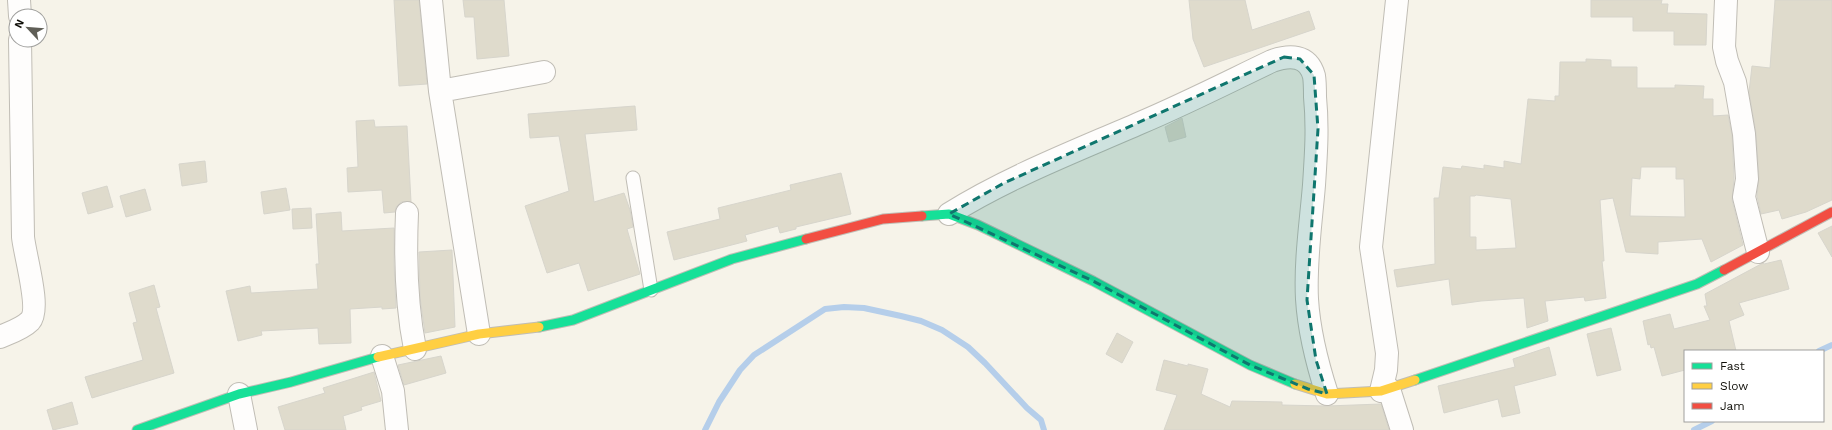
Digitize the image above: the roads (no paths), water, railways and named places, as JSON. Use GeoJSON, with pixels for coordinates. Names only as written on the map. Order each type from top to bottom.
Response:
{"type":"FeatureCollection","features":[{"type":"Feature","properties":{"kind":"street"},"geometry":{"type":"LineString","coordinates":[[431,0],[440,91],[479,334]]}},
{"type":"Feature","properties":{"kind":"street"},"geometry":{"type":"LineString","coordinates":[[1397,0],[1371,247],[1387,353],[1385,390],[1402,430]]}},
{"type":"Feature","properties":{"kind":"street"},"geometry":{"type":"LineString","coordinates":[[1726,0],[1724,47],[1726,61],[1735,82],[1744,134],[1747,179],[1744,197],[1758,252]]}},
{"type":"Feature","properties":{"kind":"street"},"geometry":{"type":"LineString","coordinates":[[0,337],[25,326],[31,320],[34,313],[35,302],[23,237],[20,48]]}},
{"type":"Feature","properties":{"kind":"street"},"geometry":{"type":"LineString","coordinates":[[949,214],[971,200],[1004,184],[1180,106],[1272,61],[1293,56],[1300,59],[1307,64],[1314,75],[1318,128],[1307,300],[1316,360],[1327,394]]}},
{"type":"Feature","properties":{"kind":"street"},"geometry":{"type":"LineString","coordinates":[[440,91],[544,72]]}},
{"type":"Feature","properties":{"kind":"street"},"geometry":{"type":"LineString","coordinates":[[137,430],[239,394],[291,382],[382,356],[479,334],[546,326],[573,320],[732,259],[876,220],[907,216],[949,214],[978,225],[1093,281],[1250,365],[1308,389],[1327,394],[1365,393],[1385,390],[1697,284],[1832,212]]}},
{"type":"Feature","properties":{"kind":"street"},"geometry":{"type":"LineString","coordinates":[[407,214],[408,301],[410,324],[415,349]]}},
{"type":"Feature","properties":{"kind":"street"},"geometry":{"type":"LineString","coordinates":[[382,356],[393,391],[398,430]]}},
{"type":"Feature","properties":{"kind":"street"},"geometry":{"type":"LineString","coordinates":[[239,394],[246,430]]}},
{"type":"Feature","properties":{"kind":"lane"},"geometry":{"type":"LineString","coordinates":[[633,178],[651,290]]}},
{"type":"Feature","properties":{"kind":"waterway"},"geometry":{"type":"LineString","coordinates":[[705,430],[719,402],[740,370],[754,355],[825,309],[844,307],[864,308],[901,316],[921,321],[942,330],[968,347],[985,363],[1027,408],[1041,420],[1044,430]]}},
{"type":"Feature","properties":{"kind":"waterway"},"geometry":{"type":"LineString","coordinates":[[1821,350],[1832,345]]}},
{"type":"Feature","properties":{"kind":"waterway"},"geometry":{"type":"LineString","coordinates":[[1694,430],[1710,422]]}}]}
